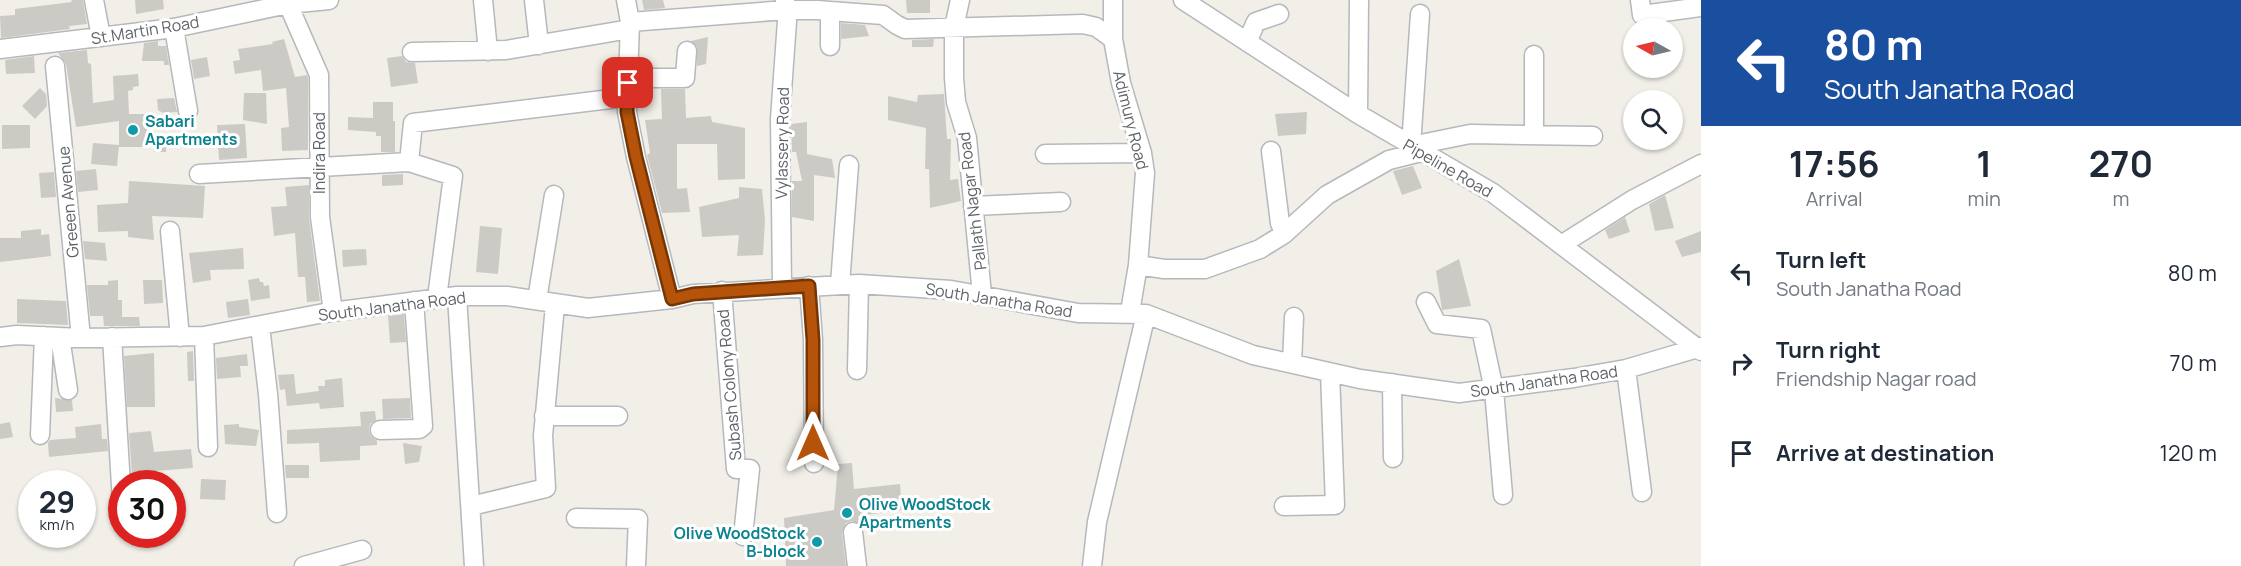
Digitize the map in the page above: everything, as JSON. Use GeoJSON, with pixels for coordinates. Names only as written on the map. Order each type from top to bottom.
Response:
{"type":"FeatureCollection","features":[{"type":"Feature","properties":{"kind":"street"},"geometry":{"type":"LineString","coordinates":[[94,0],[101,37]]}},
{"type":"Feature","properties":{"kind":"street","name":"St.Martin Road"},"geometry":{"type":"LineString","coordinates":[[0,49],[174,28],[286,2],[329,0]]}},
{"type":"Feature","properties":{"kind":"street"},"geometry":{"type":"LineString","coordinates":[[483,0],[488,51]]}},
{"type":"Feature","properties":{"kind":"street"},"geometry":{"type":"LineString","coordinates":[[534,0],[539,45]]}},
{"type":"Feature","properties":{"kind":"street"},"geometry":{"type":"LineString","coordinates":[[626,0],[630,26],[627,112],[672,299]]}},
{"type":"Feature","properties":{"kind":"street","name":"Pallath Nagar Road"},"geometry":{"type":"LineString","coordinates":[[960,0],[954,27],[956,102],[967,138],[982,296]]}},
{"type":"Feature","properties":{"kind":"street","name":"Adimury Road"},"geometry":{"type":"LineString","coordinates":[[1092,566],[1098,522],[1138,313],[1138,265],[1145,173],[1142,153],[1121,82],[1113,39],[1113,0]]}},
{"type":"Feature","properties":{"kind":"street","name":"Pipeline Road"},"geometry":{"type":"LineString","coordinates":[[1183,0],[1207,8],[1247,42],[1416,149],[1493,193],[1700,349]]}},
{"type":"Feature","properties":{"kind":"street"},"geometry":{"type":"LineString","coordinates":[[1359,0],[1359,114]]}},
{"type":"Feature","properties":{"kind":"street"},"geometry":{"type":"LineString","coordinates":[[1640,0],[1642,15],[1664,6],[1701,7]]}},
{"type":"Feature","properties":{"kind":"street","name":"Indira Road"},"geometry":{"type":"LineString","coordinates":[[286,2],[319,75],[320,218],[333,312]]}},
{"type":"Feature","properties":{"kind":"street"},"geometry":{"type":"LineString","coordinates":[[412,52],[506,50],[630,26],[786,5],[883,15],[905,28],[1083,24],[1096,27],[1113,39]]}},
{"type":"Feature","properties":{"kind":"street","name":"Vylassery Road"},"geometry":{"type":"LineString","coordinates":[[782,287],[780,119],[787,21],[786,5]]}},
{"type":"Feature","properties":{"kind":"street"},"geometry":{"type":"LineString","coordinates":[[830,11],[830,46]]}},
{"type":"Feature","properties":{"kind":"street"},"geometry":{"type":"LineString","coordinates":[[1247,42],[1256,22],[1279,14]]}},
{"type":"Feature","properties":{"kind":"street"},"geometry":{"type":"LineString","coordinates":[[1416,149],[1420,14]]}},
{"type":"Feature","properties":{"kind":"street"},"geometry":{"type":"LineString","coordinates":[[174,28],[188,111]]}},
{"type":"Feature","properties":{"kind":"street"},"geometry":{"type":"LineString","coordinates":[[409,162],[413,123],[628,90],[647,78],[685,78],[687,51]]}},
{"type":"Feature","properties":{"kind":"street"},"geometry":{"type":"LineString","coordinates":[[1534,55],[1534,135]]}},
{"type":"Feature","properties":{"kind":"street","name":"Greeen Avenue"},"geometry":{"type":"LineString","coordinates":[[55,66],[81,338]]}},
{"type":"Feature","properties":{"kind":"street"},"geometry":{"type":"LineString","coordinates":[[1138,265],[1164,269],[1205,269],[1260,249],[1284,234],[1327,195],[1389,160],[1416,149],[1470,134],[1593,136]]}},
{"type":"Feature","properties":{"kind":"street"},"geometry":{"type":"LineString","coordinates":[[1271,151],[1280,223],[1284,234]]}},
{"type":"Feature","properties":{"kind":"street"},"geometry":{"type":"LineString","coordinates":[[1045,154],[1142,153]]}},
{"type":"Feature","properties":{"kind":"street"},"geometry":{"type":"LineString","coordinates":[[199,174],[409,162],[453,176],[437,298]]}},
{"type":"Feature","properties":{"kind":"street"},"geometry":{"type":"LineString","coordinates":[[1561,245],[1632,200],[1701,164]]}},
{"type":"Feature","properties":{"kind":"street"},"geometry":{"type":"LineString","coordinates":[[840,284],[849,165]]}},
{"type":"Feature","properties":{"kind":"street"},"geometry":{"type":"LineString","coordinates":[[537,300],[554,195]]}},
{"type":"Feature","properties":{"kind":"street"},"geometry":{"type":"LineString","coordinates":[[973,206],[1061,202]]}},
{"type":"Feature","properties":{"kind":"street"},"geometry":{"type":"LineString","coordinates":[[170,231],[180,337]]}},
{"type":"Feature","properties":{"kind":"street"},"geometry":{"type":"LineString","coordinates":[[857,370],[859,284]]}},
{"type":"Feature","properties":{"kind":"street","name":"South Janatha Road"},"geometry":{"type":"LineString","coordinates":[[0,337],[204,336],[333,312],[457,296],[507,296],[555,305],[588,308],[722,291],[859,284],[951,290],[1078,313],[1138,313],[1253,355],[1330,373],[1459,393],[1494,390],[1626,369],[1700,349]]}},
{"type":"Feature","properties":{"kind":"street"},"geometry":{"type":"LineString","coordinates":[[809,286],[813,340],[814,464]]}},
{"type":"Feature","properties":{"kind":"street","name":"Subash Colony Road"},"geometry":{"type":"LineString","coordinates":[[722,291],[736,469],[750,469],[742,536]]}},
{"type":"Feature","properties":{"kind":"street"},"geometry":{"type":"LineString","coordinates":[[457,296],[474,566]]}},
{"type":"Feature","properties":{"kind":"street"},"geometry":{"type":"LineString","coordinates":[[380,430],[418,429],[423,426],[414,301]]}},
{"type":"Feature","properties":{"kind":"street"},"geometry":{"type":"LineString","coordinates":[[1426,302],[1437,324],[1481,329],[1494,390],[1503,495]]}},
{"type":"Feature","properties":{"kind":"street"},"geometry":{"type":"LineString","coordinates":[[471,506],[546,488],[543,436],[555,305]]}},
{"type":"Feature","properties":{"kind":"street"},"geometry":{"type":"LineString","coordinates":[[1292,364],[1294,317]]}},
{"type":"Feature","properties":{"kind":"street"},"geometry":{"type":"LineString","coordinates":[[260,326],[268,394],[276,513]]}},
{"type":"Feature","properties":{"kind":"street"},"geometry":{"type":"LineString","coordinates":[[52,336],[68,390]]}},
{"type":"Feature","properties":{"kind":"street"},"geometry":{"type":"LineString","coordinates":[[40,435],[52,336]]}},
{"type":"Feature","properties":{"kind":"street"},"geometry":{"type":"LineString","coordinates":[[204,336],[208,447]]}},
{"type":"Feature","properties":{"kind":"street"},"geometry":{"type":"LineString","coordinates":[[112,337],[120,470]]}},
{"type":"Feature","properties":{"kind":"street"},"geometry":{"type":"LineString","coordinates":[[1626,369],[1642,492]]}},
{"type":"Feature","properties":{"kind":"street"},"geometry":{"type":"LineString","coordinates":[[1284,506],[1335,505],[1330,373]]}},
{"type":"Feature","properties":{"kind":"street"},"geometry":{"type":"LineString","coordinates":[[1392,383],[1392,458]]}},
{"type":"Feature","properties":{"kind":"street"},"geometry":{"type":"LineString","coordinates":[[544,417],[618,416]]}},
{"type":"Feature","properties":{"kind":"street"},"geometry":{"type":"LineString","coordinates":[[576,518],[638,519],[636,566]]}},
{"type":"Feature","properties":{"kind":"street"},"geometry":{"type":"LineString","coordinates":[[853,532],[857,566]]}},
{"type":"Feature","properties":{"kind":"street"},"geometry":{"type":"LineString","coordinates":[[304,566],[362,550]]}},
{"type":"Feature","properties":{"kind":"building"},"geometry":{"type":"Polygon","coordinates":[[[71,0],[83,0],[87,24],[69,26],[70,29],[1,38],[0,16],[15,15],[15,9],[72,2],[71,0]]]}},
{"type":"Feature","properties":{"kind":"building"},"geometry":{"type":"Polygon","coordinates":[[[135,0],[163,0],[164,9],[136,14],[135,0]]]}},
{"type":"Feature","properties":{"kind":"building"},"geometry":{"type":"Polygon","coordinates":[[[642,0],[663,0],[665,8],[644,10],[642,0]]]}},
{"type":"Feature","properties":{"kind":"building"},"geometry":{"type":"Polygon","coordinates":[[[906,0],[930,0],[930,13],[907,13],[906,0]]]}},
{"type":"Feature","properties":{"kind":"building"},"geometry":{"type":"Polygon","coordinates":[[[841,23],[865,25],[869,36],[841,39],[841,23]]]}},
{"type":"Feature","properties":{"kind":"building"},"geometry":{"type":"Polygon","coordinates":[[[708,37],[706,64],[697,66],[697,47],[691,41],[708,37]]]}},
{"type":"Feature","properties":{"kind":"building"},"geometry":{"type":"Polygon","coordinates":[[[284,39],[295,77],[307,75],[308,77],[308,150],[282,151],[281,128],[289,127],[286,88],[263,91],[261,70],[235,74],[233,61],[240,60],[238,49],[273,44],[272,42],[284,39]]]}},
{"type":"Feature","properties":{"kind":"building"},"geometry":{"type":"Polygon","coordinates":[[[934,39],[933,47],[912,47],[912,40],[934,39]]]}},
{"type":"Feature","properties":{"kind":"building"},"geometry":{"type":"Polygon","coordinates":[[[158,41],[158,46],[166,46],[169,65],[164,65],[164,61],[142,61],[144,43],[158,41]]]}},
{"type":"Feature","properties":{"kind":"building"},"geometry":{"type":"Polygon","coordinates":[[[87,50],[88,63],[91,64],[93,103],[114,100],[113,76],[138,74],[139,86],[128,91],[129,114],[147,114],[147,147],[119,147],[119,121],[76,127],[66,64],[58,53],[87,50]]]}},
{"type":"Feature","properties":{"kind":"building"},"geometry":{"type":"Polygon","coordinates":[[[34,56],[35,73],[6,74],[5,60],[34,56]]]}},
{"type":"Feature","properties":{"kind":"building"},"geometry":{"type":"Polygon","coordinates":[[[402,56],[406,62],[415,63],[418,83],[391,87],[387,58],[402,56]]]}},
{"type":"Feature","properties":{"kind":"building"},"geometry":{"type":"Polygon","coordinates":[[[207,57],[210,76],[194,79],[191,60],[207,57]]]}},
{"type":"Feature","properties":{"kind":"building"},"geometry":{"type":"Polygon","coordinates":[[[40,88],[46,94],[47,106],[35,119],[22,106],[40,88]]]}},
{"type":"Feature","properties":{"kind":"building"},"geometry":{"type":"Polygon","coordinates":[[[661,89],[685,89],[686,118],[711,116],[712,122],[745,128],[745,179],[718,180],[717,144],[677,144],[677,189],[687,188],[690,212],[662,213],[647,155],[650,153],[645,120],[662,119],[661,89]]]}},
{"type":"Feature","properties":{"kind":"building"},"geometry":{"type":"Polygon","coordinates":[[[244,93],[266,93],[267,124],[243,120],[244,93]]]}},
{"type":"Feature","properties":{"kind":"building"},"geometry":{"type":"Polygon","coordinates":[[[944,94],[947,139],[951,139],[950,180],[958,179],[961,201],[930,208],[929,169],[925,169],[926,128],[888,120],[888,96],[917,102],[918,95],[944,94]]]}},
{"type":"Feature","properties":{"kind":"building"},"geometry":{"type":"Polygon","coordinates":[[[174,98],[177,112],[163,113],[158,110],[157,99],[174,98]]]}},
{"type":"Feature","properties":{"kind":"building"},"geometry":{"type":"Polygon","coordinates":[[[373,102],[393,102],[395,152],[381,152],[381,136],[376,136],[376,132],[348,130],[348,117],[373,118],[373,102]]]}},
{"type":"Feature","properties":{"kind":"building"},"geometry":{"type":"Polygon","coordinates":[[[1307,112],[1306,134],[1278,136],[1275,114],[1307,112]]]}},
{"type":"Feature","properties":{"kind":"building"},"geometry":{"type":"Polygon","coordinates":[[[807,122],[807,154],[832,159],[835,178],[814,175],[814,221],[792,217],[792,181],[802,181],[796,152],[792,152],[791,124],[807,122]]]}},
{"type":"Feature","properties":{"kind":"building"},"geometry":{"type":"Polygon","coordinates":[[[245,124],[247,158],[219,160],[217,125],[245,124]]]}},
{"type":"Feature","properties":{"kind":"building"},"geometry":{"type":"Polygon","coordinates":[[[2,125],[30,125],[30,148],[2,149],[2,125]]]}},
{"type":"Feature","properties":{"kind":"building"},"geometry":{"type":"Polygon","coordinates":[[[154,138],[166,138],[166,152],[154,152],[154,138]]]}},
{"type":"Feature","properties":{"kind":"building"},"geometry":{"type":"Polygon","coordinates":[[[93,143],[119,145],[117,166],[91,164],[93,143]]]}},
{"type":"Feature","properties":{"kind":"building"},"geometry":{"type":"Polygon","coordinates":[[[1413,166],[1422,188],[1402,195],[1393,171],[1413,166]]]}},
{"type":"Feature","properties":{"kind":"building"},"geometry":{"type":"Polygon","coordinates":[[[96,169],[98,190],[78,192],[76,171],[96,169]]]}},
{"type":"Feature","properties":{"kind":"building"},"geometry":{"type":"Polygon","coordinates":[[[54,172],[56,197],[41,198],[39,173],[54,172]]]}},
{"type":"Feature","properties":{"kind":"building"},"geometry":{"type":"Polygon","coordinates":[[[403,174],[403,185],[382,186],[382,175],[403,174]]]}},
{"type":"Feature","properties":{"kind":"building"},"geometry":{"type":"Polygon","coordinates":[[[129,181],[205,186],[203,218],[152,216],[154,240],[128,237],[128,231],[98,232],[97,205],[128,203],[129,181]]]}},
{"type":"Feature","properties":{"kind":"building"},"geometry":{"type":"Polygon","coordinates":[[[309,185],[309,218],[320,301],[307,302],[305,277],[298,277],[295,233],[274,236],[271,207],[287,206],[285,187],[309,185]]]}},
{"type":"Feature","properties":{"kind":"building"},"geometry":{"type":"Polygon","coordinates":[[[739,187],[762,189],[765,220],[763,255],[737,256],[739,235],[702,237],[699,207],[739,198],[739,187]]]}},
{"type":"Feature","properties":{"kind":"building"},"geometry":{"type":"Polygon","coordinates":[[[1665,195],[1674,228],[1655,231],[1649,204],[1665,195]]]}},
{"type":"Feature","properties":{"kind":"building"},"geometry":{"type":"Polygon","coordinates":[[[1625,217],[1630,232],[1609,239],[1605,230],[1625,217]]]}},
{"type":"Feature","properties":{"kind":"building"},"geometry":{"type":"Polygon","coordinates":[[[480,226],[502,228],[498,274],[476,272],[480,226]]]}},
{"type":"Feature","properties":{"kind":"building"},"geometry":{"type":"Polygon","coordinates":[[[41,229],[41,235],[49,234],[51,256],[0,262],[0,238],[21,238],[21,231],[41,229]]]}},
{"type":"Feature","properties":{"kind":"building"},"geometry":{"type":"Polygon","coordinates":[[[1701,231],[1701,252],[1682,257],[1675,241],[1701,231]]]}},
{"type":"Feature","properties":{"kind":"building"},"geometry":{"type":"Polygon","coordinates":[[[83,241],[105,243],[107,261],[85,259],[83,241]]]}},
{"type":"Feature","properties":{"kind":"building"},"geometry":{"type":"Polygon","coordinates":[[[243,248],[244,269],[210,270],[211,280],[193,283],[189,253],[243,248]]]}},
{"type":"Feature","properties":{"kind":"building"},"geometry":{"type":"Polygon","coordinates":[[[366,249],[367,265],[343,267],[342,250],[366,249]]]}},
{"type":"Feature","properties":{"kind":"building"},"geometry":{"type":"Polygon","coordinates":[[[1459,259],[1471,306],[1442,310],[1436,271],[1459,259]]]}},
{"type":"Feature","properties":{"kind":"building"},"geometry":{"type":"Polygon","coordinates":[[[259,278],[264,286],[269,285],[270,298],[251,301],[248,280],[259,278]]]}},
{"type":"Feature","properties":{"kind":"building"},"geometry":{"type":"Polygon","coordinates":[[[118,280],[118,300],[122,300],[122,317],[139,317],[140,326],[104,326],[103,316],[90,316],[87,285],[108,285],[108,281],[118,280]]]}},
{"type":"Feature","properties":{"kind":"building"},"geometry":{"type":"Polygon","coordinates":[[[143,280],[162,280],[163,303],[144,304],[143,280]]]}},
{"type":"Feature","properties":{"kind":"building"},"geometry":{"type":"Polygon","coordinates":[[[17,299],[66,301],[68,325],[17,323],[17,299]]]}},
{"type":"Feature","properties":{"kind":"building"},"geometry":{"type":"Polygon","coordinates":[[[248,299],[250,315],[228,318],[226,302],[248,299]]]}},
{"type":"Feature","properties":{"kind":"building"},"geometry":{"type":"Polygon","coordinates":[[[404,314],[406,342],[390,343],[388,316],[404,314]]]}},
{"type":"Feature","properties":{"kind":"building"},"geometry":{"type":"Polygon","coordinates":[[[193,351],[194,381],[188,381],[187,352],[193,351]]]}},
{"type":"Feature","properties":{"kind":"building"},"geometry":{"type":"Polygon","coordinates":[[[154,353],[155,407],[127,407],[124,356],[154,353]]]}},
{"type":"Feature","properties":{"kind":"building"},"geometry":{"type":"Polygon","coordinates":[[[247,354],[248,366],[240,366],[241,377],[217,379],[216,358],[247,354]]]}},
{"type":"Feature","properties":{"kind":"building"},"geometry":{"type":"Polygon","coordinates":[[[294,374],[296,394],[319,391],[318,386],[325,386],[325,380],[342,378],[344,407],[320,409],[319,403],[287,406],[285,389],[280,390],[278,375],[294,374]]]}},
{"type":"Feature","properties":{"kind":"building"},"geometry":{"type":"Polygon","coordinates":[[[55,398],[72,400],[73,411],[56,412],[55,398]]]}},
{"type":"Feature","properties":{"kind":"building"},"geometry":{"type":"Polygon","coordinates":[[[410,398],[411,418],[383,419],[382,399],[410,398]]]}},
{"type":"Feature","properties":{"kind":"building"},"geometry":{"type":"Polygon","coordinates":[[[375,411],[376,420],[370,424],[369,431],[377,441],[377,445],[360,446],[360,460],[320,462],[319,443],[287,444],[287,430],[361,426],[360,412],[375,411]]]}},
{"type":"Feature","properties":{"kind":"building"},"geometry":{"type":"Polygon","coordinates":[[[10,422],[13,437],[0,439],[0,424],[10,422]]]}},
{"type":"Feature","properties":{"kind":"building"},"geometry":{"type":"Polygon","coordinates":[[[101,424],[102,439],[107,439],[108,451],[49,457],[48,443],[50,440],[76,438],[75,427],[101,424]]]}},
{"type":"Feature","properties":{"kind":"building"},"geometry":{"type":"Polygon","coordinates":[[[239,424],[239,427],[259,430],[256,446],[225,444],[224,425],[239,424]]]}},
{"type":"Feature","properties":{"kind":"building"},"geometry":{"type":"Polygon","coordinates":[[[151,431],[154,452],[191,449],[193,468],[132,470],[129,433],[151,431]]]}},
{"type":"Feature","properties":{"kind":"building"},"geometry":{"type":"Polygon","coordinates":[[[403,443],[422,446],[419,462],[405,464],[403,443]]]}},
{"type":"Feature","properties":{"kind":"building","name":"Olive WoodStock Apartments"},"geometry":{"type":"Polygon","coordinates":[[[852,463],[854,489],[900,484],[902,510],[858,516],[860,524],[852,521],[846,523],[842,533],[846,566],[786,566],[784,518],[834,510],[838,464],[852,463]]]}},
{"type":"Feature","properties":{"kind":"building"},"geometry":{"type":"Polygon","coordinates":[[[285,465],[309,465],[309,478],[286,478],[285,465]]]}},
{"type":"Feature","properties":{"kind":"building"},"geometry":{"type":"Polygon","coordinates":[[[201,479],[226,480],[225,500],[200,499],[201,479]]]}},
{"type":"Feature","properties":{"kind":"place","name":"Sabari Apartments"},"geometry":{"type":"Point","coordinates":[133,130]}},
{"type":"Feature","properties":{"kind":"place","name":"Olive WoodStock Apartments"},"geometry":{"type":"Point","coordinates":[847,513]}},
{"type":"Feature","properties":{"kind":"place","name":"Olive WoodStock B-block"},"geometry":{"type":"Point","coordinates":[817,542]}},
{"type":"Feature","properties":{"kind":"route"},"geometry":{"type":"LineString","coordinates":[[628,83],[627,112],[636,157],[672,299],[722,291],[809,286],[813,340],[813,443]]}}]}
